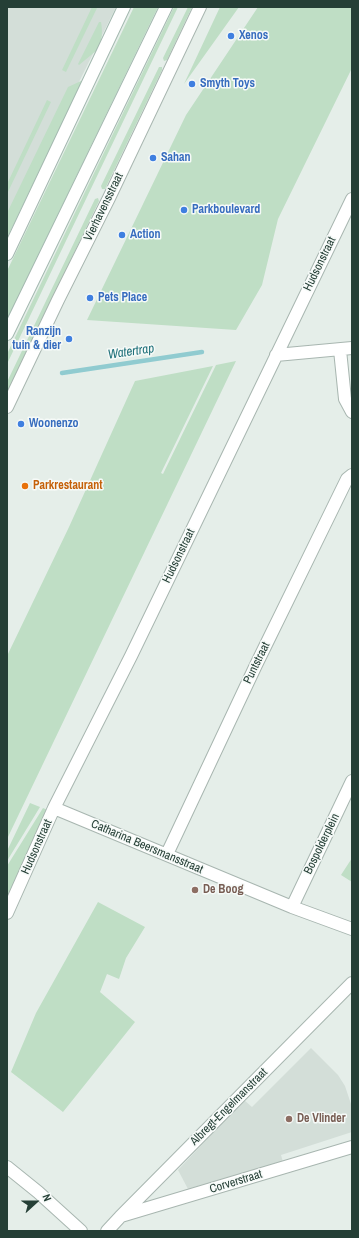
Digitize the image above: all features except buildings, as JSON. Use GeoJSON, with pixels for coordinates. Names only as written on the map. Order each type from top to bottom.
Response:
{"type":"FeatureCollection","features":[{"type":"Feature","properties":{"kind":"street"},"geometry":{"type":"LineString","coordinates":[[7,254],[124,7]]}},
{"type":"Feature","properties":{"kind":"street"},"geometry":{"type":"LineString","coordinates":[[7,334],[166,7]]}},
{"type":"Feature","properties":{"kind":"street","name":"Vierhavensstraat"},"geometry":{"type":"LineString","coordinates":[[7,407],[200,7]]}},
{"type":"Feature","properties":{"kind":"street","name":"Hudsonstraat"},"geometry":{"type":"LineString","coordinates":[[7,913],[54,808],[131,656],[352,199]]}},
{"type":"Feature","properties":{"kind":"street"},"geometry":{"type":"LineString","coordinates":[[276,355],[352,348]]}},
{"type":"Feature","properties":{"kind":"street"},"geometry":{"type":"LineString","coordinates":[[340,350],[345,399],[352,412]]}},
{"type":"Feature","properties":{"kind":"street","name":"Puntstraat"},"geometry":{"type":"LineString","coordinates":[[167,854],[249,678],[346,478],[352,476]]}},
{"type":"Feature","properties":{"kind":"street","name":"Bospolderplein"},"geometry":{"type":"LineString","coordinates":[[292,907],[352,781]]}},
{"type":"Feature","properties":{"kind":"street","name":"Catharina Beersmansstraat"},"geometry":{"type":"LineString","coordinates":[[54,808],[292,907],[352,929]]}},
{"type":"Feature","properties":{"kind":"street","name":"Albregt-Engelmanstraat"},"geometry":{"type":"LineString","coordinates":[[107,1231],[352,983]]}},
{"type":"Feature","properties":{"kind":"street","name":"Corverstraat"},"geometry":{"type":"LineString","coordinates":[[120,1217],[352,1147]]}},
{"type":"Feature","properties":{"kind":"street"},"geometry":{"type":"LineString","coordinates":[[7,1167],[38,1192],[81,1231]]}},
{"type":"Feature","properties":{"kind":"shaded area"},"geometry":{"type":"Polygon","coordinates":[[[7,7],[116,7],[7,228],[7,7]]]}},
{"type":"Feature","properties":{"kind":"shaded area","name":"De Vlinder"},"geometry":{"type":"Polygon","coordinates":[[[311,1048],[338,1075],[345,1086],[352,1107],[352,1132],[281,1155],[283,1162],[188,1189],[178,1170],[244,1100],[252,1107],[311,1048]]]}},
{"type":"Feature","properties":{"kind":"green space"},"geometry":{"type":"Polygon","coordinates":[[[92,7],[97,8],[66,72],[62,70],[92,7]]]}},
{"type":"Feature","properties":{"kind":"green space"},"geometry":{"type":"Polygon","coordinates":[[[134,7],[158,7],[7,320],[7,271],[134,7]]]}},
{"type":"Feature","properties":{"kind":"green space"},"geometry":{"type":"Polygon","coordinates":[[[174,7],[178,7],[7,364],[7,354],[174,7]]]}},
{"type":"Feature","properties":{"kind":"green space"},"geometry":{"type":"Polygon","coordinates":[[[188,7],[192,7],[167,60],[164,61],[163,58],[188,7]]]}},
{"type":"Feature","properties":{"kind":"green space"},"geometry":{"type":"Polygon","coordinates":[[[220,7],[239,7],[184,84],[220,7]]]}},
{"type":"Feature","properties":{"kind":"green space"},"geometry":{"type":"Polygon","coordinates":[[[258,7],[352,7],[352,68],[278,219],[262,285],[236,330],[87,320],[186,115],[258,7]]]}},
{"type":"Feature","properties":{"kind":"green space"},"geometry":{"type":"Polygon","coordinates":[[[99,22],[101,22],[102,33],[97,51],[79,65],[78,64],[99,22]]]}},
{"type":"Feature","properties":{"kind":"green space"},"geometry":{"type":"Polygon","coordinates":[[[159,67],[162,67],[162,70],[105,189],[102,189],[101,186],[159,67]]]}},
{"type":"Feature","properties":{"kind":"green space"},"geometry":{"type":"Polygon","coordinates":[[[81,81],[82,82],[7,238],[7,213],[68,87],[81,81]]]}},
{"type":"Feature","properties":{"kind":"green space"},"geometry":{"type":"Polygon","coordinates":[[[47,100],[51,102],[7,194],[7,184],[47,100]]]}},
{"type":"Feature","properties":{"kind":"green space"},"geometry":{"type":"Polygon","coordinates":[[[98,198],[99,201],[7,393],[7,382],[95,199],[98,198]]]}},
{"type":"Feature","properties":{"kind":"green space"},"geometry":{"type":"Polygon","coordinates":[[[236,361],[7,839],[7,656],[69,527],[135,381],[213,366],[161,473],[163,474],[216,365],[236,361]]]}},
{"type":"Feature","properties":{"kind":"green space"},"geometry":{"type":"Polygon","coordinates":[[[30,803],[40,807],[7,861],[7,851],[30,803]]]}},
{"type":"Feature","properties":{"kind":"green space"},"geometry":{"type":"Polygon","coordinates":[[[43,808],[50,811],[7,899],[7,866],[43,808]]]}},
{"type":"Feature","properties":{"kind":"green space"},"geometry":{"type":"Polygon","coordinates":[[[352,858],[352,882],[341,875],[352,858]]]}},
{"type":"Feature","properties":{"kind":"green space"},"geometry":{"type":"Polygon","coordinates":[[[98,902],[145,927],[126,958],[119,979],[107,974],[100,992],[135,1022],[63,1112],[11,1072],[36,1013],[98,902]]]}},
{"type":"Feature","properties":{"kind":"waterway","name":"Watertrap"},"geometry":{"type":"LineString","coordinates":[[62,373],[202,352]]}},
{"type":"Feature","properties":{"kind":"place","name":"Xenos"},"geometry":{"type":"Point","coordinates":[231,36]}},
{"type":"Feature","properties":{"kind":"place","name":"Smyth Toys"},"geometry":{"type":"Point","coordinates":[192,84]}},
{"type":"Feature","properties":{"kind":"place","name":"Sahan"},"geometry":{"type":"Point","coordinates":[153,158]}},
{"type":"Feature","properties":{"kind":"place","name":"Parkboulevard"},"geometry":{"type":"Point","coordinates":[184,210]}},
{"type":"Feature","properties":{"kind":"place","name":"Action"},"geometry":{"type":"Point","coordinates":[122,235]}},
{"type":"Feature","properties":{"kind":"place","name":"Pets Place"},"geometry":{"type":"Point","coordinates":[90,298]}},
{"type":"Feature","properties":{"kind":"place","name":"Ranzijn tuin & dier"},"geometry":{"type":"Point","coordinates":[69,339]}},
{"type":"Feature","properties":{"kind":"place","name":"Woonenzo"},"geometry":{"type":"Point","coordinates":[21,424]}},
{"type":"Feature","properties":{"kind":"place","name":"Parkrestaurant"},"geometry":{"type":"Point","coordinates":[25,486]}},
{"type":"Feature","properties":{"kind":"place","name":"De Boog"},"geometry":{"type":"Point","coordinates":[195,890]}},
{"type":"Feature","properties":{"kind":"place","name":"De Vlinder"},"geometry":{"type":"Point","coordinates":[289,1119]}}]}
